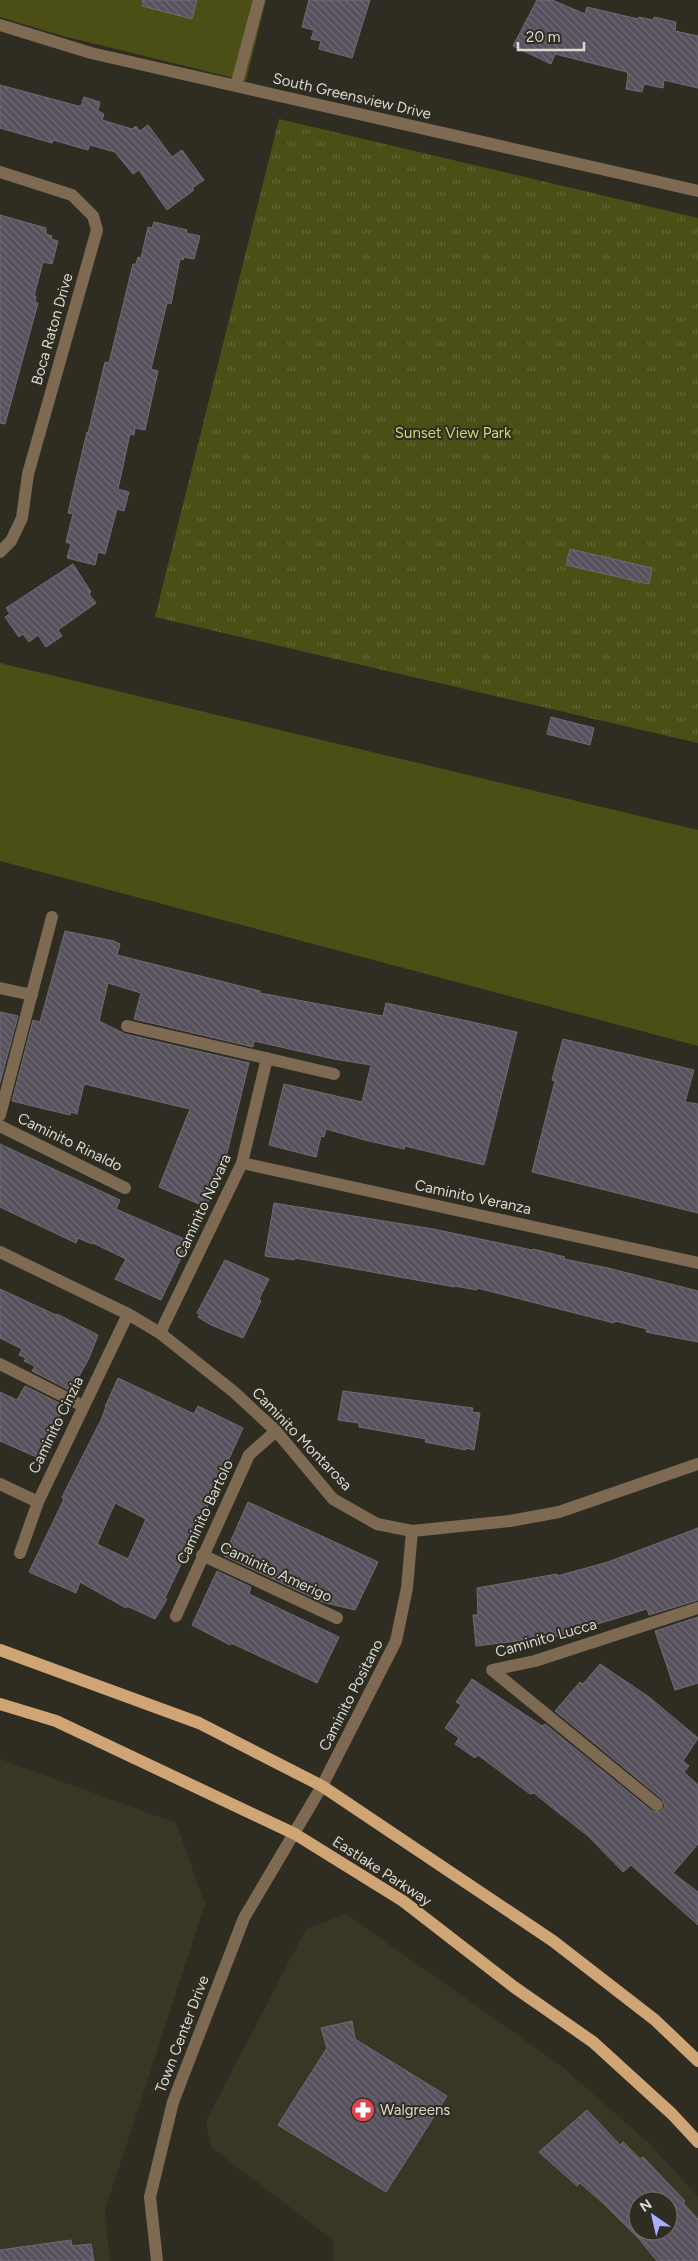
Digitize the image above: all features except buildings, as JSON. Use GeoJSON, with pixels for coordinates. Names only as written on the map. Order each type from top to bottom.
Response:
{"type":"FeatureCollection","features":[{"type":"Feature","properties":{"kind":"main road"},"geometry":{"type":"LineString","coordinates":[[0,1650],[199,1723],[322,1786],[553,1940],[655,2020],[698,2061]]}},
{"type":"Feature","properties":{"kind":"main road","name":"Eastlake Parkway"},"geometry":{"type":"LineString","coordinates":[[0,1704],[56,1721],[295,1834],[403,1901],[514,1987],[593,2042],[672,2114],[698,2142]]}},
{"type":"Feature","properties":{"kind":"street"},"geometry":{"type":"LineString","coordinates":[[236,86],[258,0]]}},
{"type":"Feature","properties":{"kind":"street","name":"South Greensview Drive"},"geometry":{"type":"LineString","coordinates":[[0,24],[91,52],[698,191]]}},
{"type":"Feature","properties":{"kind":"street","name":"Boca Raton Drive"},"geometry":{"type":"LineString","coordinates":[[0,172],[72,195],[93,216],[97,230],[28,474],[22,518],[11,541],[2,551]]}},
{"type":"Feature","properties":{"kind":"street","name":"Caminito Rinaldo"},"geometry":{"type":"LineString","coordinates":[[0,1115],[52,917]]}},
{"type":"Feature","properties":{"kind":"street"},"geometry":{"type":"LineString","coordinates":[[0,988],[32,995]]}},
{"type":"Feature","properties":{"kind":"street"},"geometry":{"type":"LineString","coordinates":[[127,1026],[334,1074]]}},
{"type":"Feature","properties":{"kind":"street","name":"Caminito Novara"},"geometry":{"type":"LineString","coordinates":[[160,1333],[242,1164],[267,1058]]}},
{"type":"Feature","properties":{"kind":"street","name":"Caminito Rinaldo"},"geometry":{"type":"LineString","coordinates":[[0,1126],[125,1188]]}},
{"type":"Feature","properties":{"kind":"street","name":"Caminito Veranza"},"geometry":{"type":"LineString","coordinates":[[242,1164],[698,1263]]}},
{"type":"Feature","properties":{"kind":"street","name":"Caminito Montarosa"},"geometry":{"type":"LineString","coordinates":[[0,1252],[128,1314],[160,1333],[234,1392],[276,1431],[333,1499],[377,1524],[412,1531],[510,1521],[558,1512],[698,1464]]}},
{"type":"Feature","properties":{"kind":"street","name":"Caminito Cinzia"},"geometry":{"type":"LineString","coordinates":[[20,1553],[38,1502],[128,1314]]}},
{"type":"Feature","properties":{"kind":"street"},"geometry":{"type":"LineString","coordinates":[[0,1364],[83,1406]]}},
{"type":"Feature","properties":{"kind":"street","name":"Caminito Bartolo"},"geometry":{"type":"LineString","coordinates":[[176,1616],[202,1555],[249,1455],[276,1431]]}},
{"type":"Feature","properties":{"kind":"street"},"geometry":{"type":"LineString","coordinates":[[0,1484],[38,1502]]}},
{"type":"Feature","properties":{"kind":"street","name":"Caminito Positano"},"geometry":{"type":"LineString","coordinates":[[295,1834],[322,1786],[396,1641],[407,1588],[412,1531]]}},
{"type":"Feature","properties":{"kind":"street","name":"Caminito Amerigo"},"geometry":{"type":"LineString","coordinates":[[202,1555],[336,1618]]}},
{"type":"Feature","properties":{"kind":"street","name":"Caminito Lucca"},"geometry":{"type":"LineString","coordinates":[[657,1805],[492,1670],[535,1661],[698,1608]]}},
{"type":"Feature","properties":{"kind":"street","name":"Town Center Drive"},"geometry":{"type":"LineString","coordinates":[[158,2261],[150,2196],[173,2102],[244,1918],[295,1834]]}},
{"type":"Feature","properties":{"kind":"shaded area"},"geometry":{"type":"Polygon","coordinates":[[[0,1759],[176,1823],[205,1904],[105,2210],[110,2261],[0,2261],[0,1759]]]}},
{"type":"Feature","properties":{"kind":"shaded area"},"geometry":{"type":"Polygon","coordinates":[[[346,1914],[560,2065],[651,2145],[698,2197],[698,2261],[333,2261],[334,2241],[211,2147],[206,2121],[306,1929],[346,1914]]]}},
{"type":"Feature","properties":{"kind":"green space"},"geometry":{"type":"Polygon","coordinates":[[[0,0],[266,0],[246,81],[59,35],[0,17],[0,0]]]}},
{"type":"Feature","properties":{"kind":"green space","name":"Sunset View Park"},"geometry":{"type":"Polygon","coordinates":[[[279,119],[698,218],[698,743],[155,617],[279,119]]]}},
{"type":"Feature","properties":{"kind":"green space"},"geometry":{"type":"Polygon","coordinates":[[[0,663],[698,830],[698,1046],[0,861],[0,663]]]}},
{"type":"Feature","properties":{"kind":"place","name":"Walgreens"},"geometry":{"type":"Point","coordinates":[363,2110]}}]}
